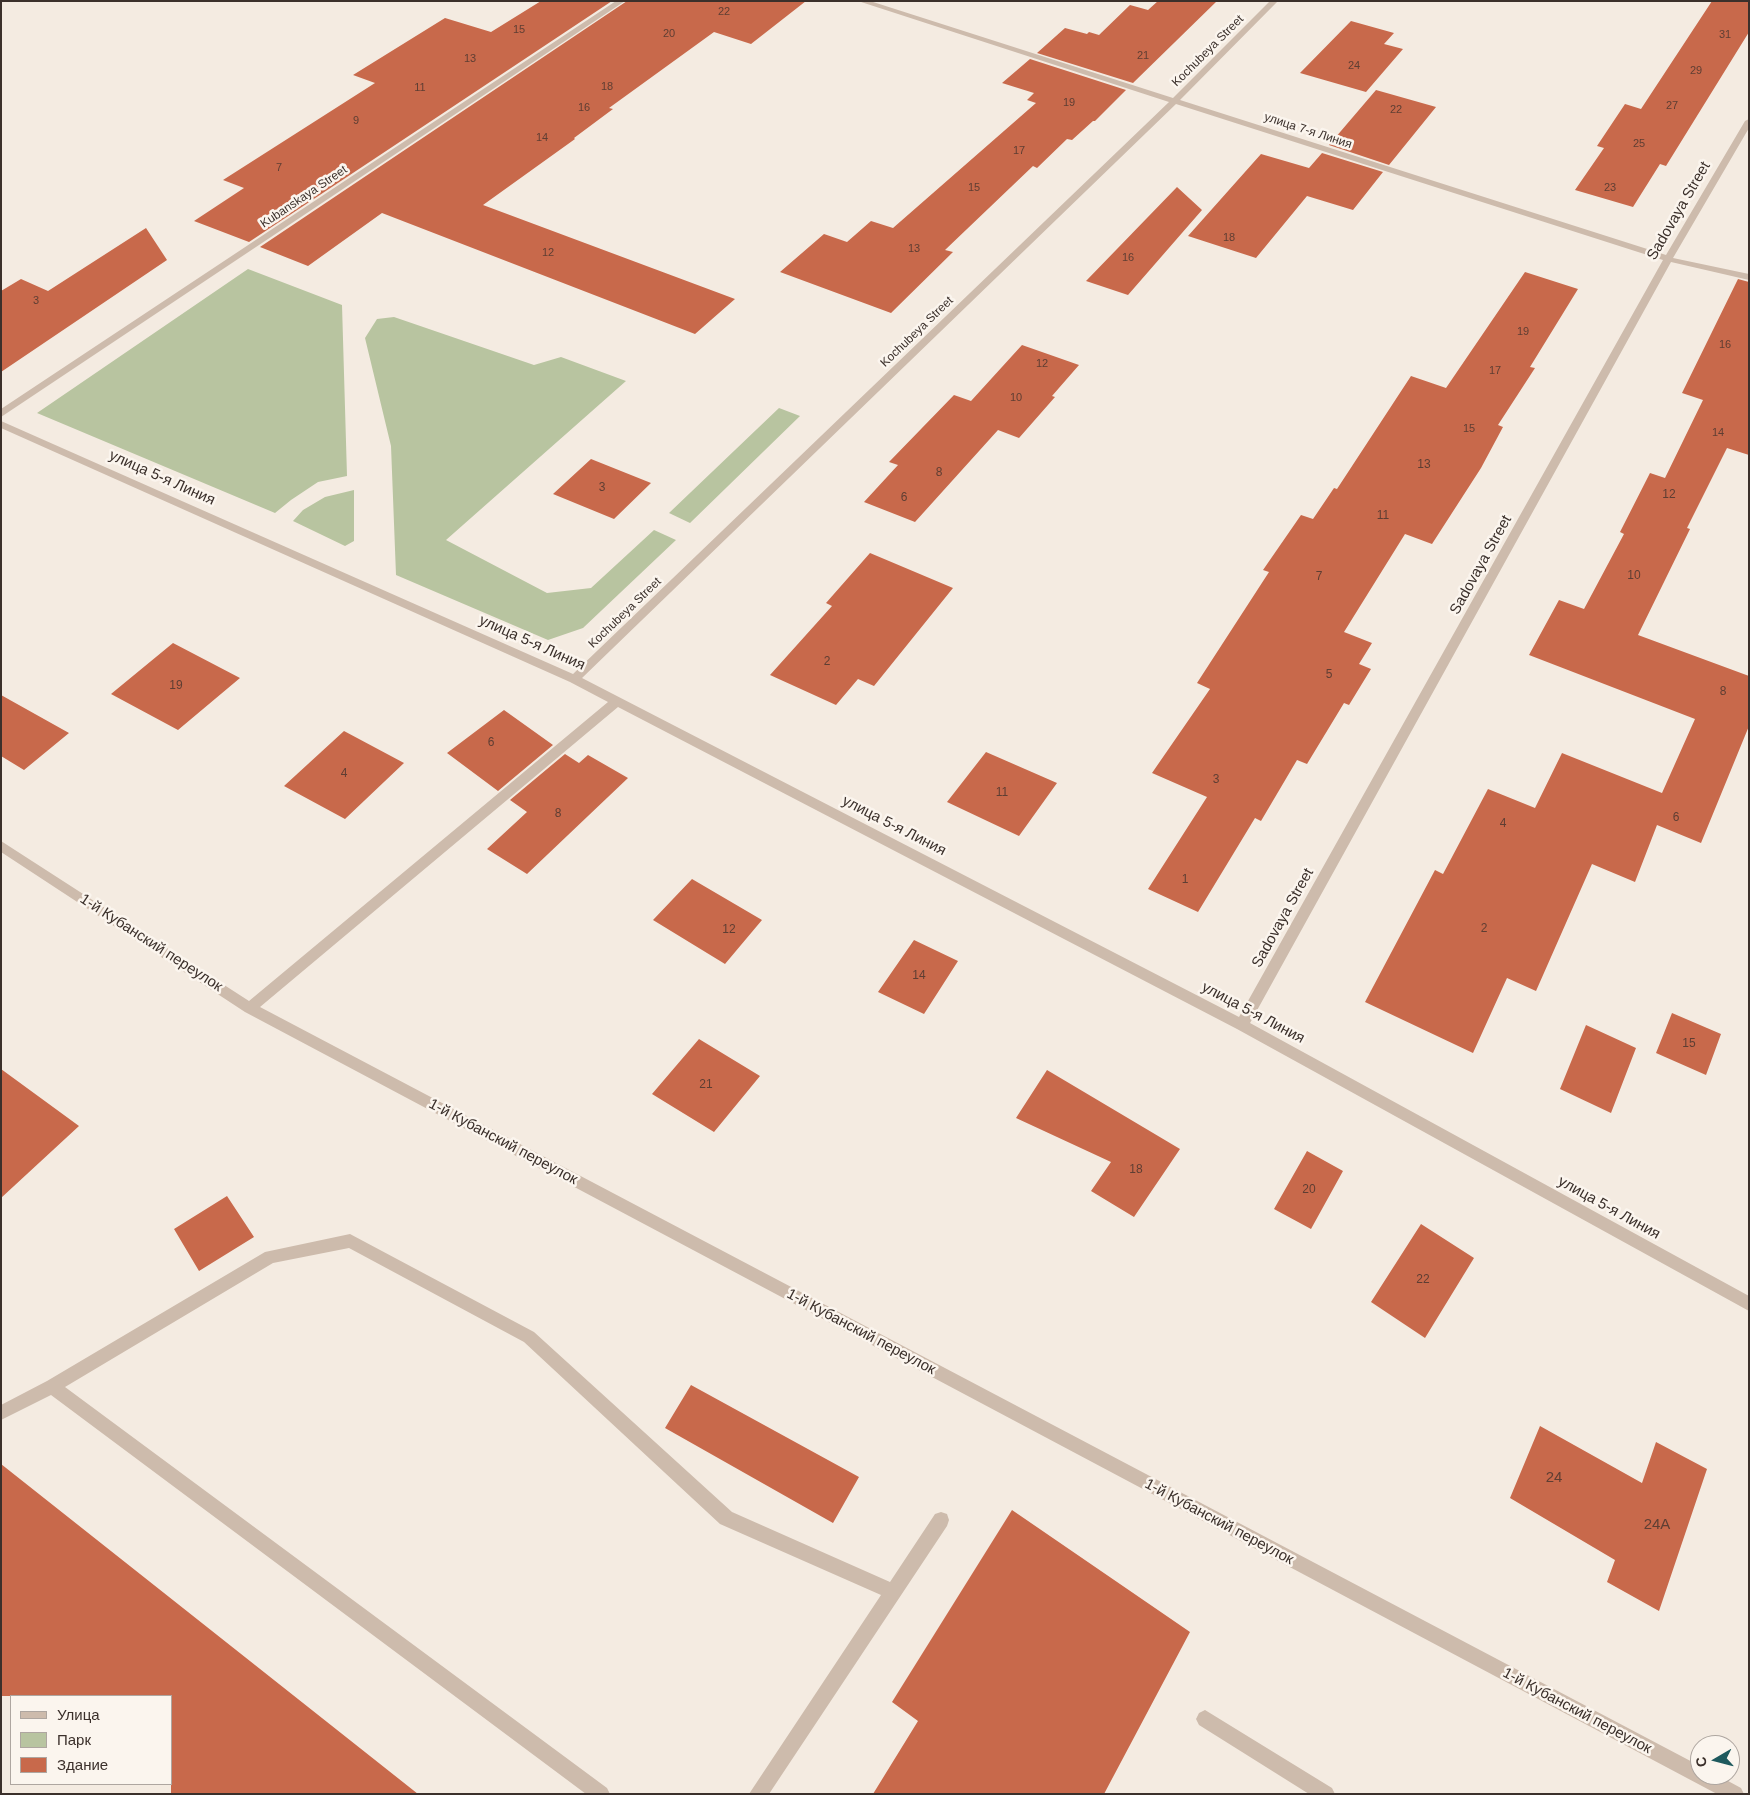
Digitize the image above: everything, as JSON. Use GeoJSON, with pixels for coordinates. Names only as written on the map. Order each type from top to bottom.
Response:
{"type":"FeatureCollection","features":[{"type":"Feature","properties":{"kind":"street","name":"Kubanskaya Street"},"geometry":{"type":"LineString","coordinates":[[1,414],[622,1]]}},
{"type":"Feature","properties":{"kind":"street","name":"улица 7-я Линия"},"geometry":{"type":"LineString","coordinates":[[862,1],[1668,259],[1749,277]]}},
{"type":"Feature","properties":{"kind":"street","name":"Kochubeya Street"},"geometry":{"type":"LineString","coordinates":[[574,679],[1175,101],[1274,1]]}},
{"type":"Feature","properties":{"kind":"street","name":"Sadovaya Street"},"geometry":{"type":"LineString","coordinates":[[1242,1024],[1668,259],[1749,121]]}},
{"type":"Feature","properties":{"kind":"street","name":"улица 5-я Линия"},"geometry":{"type":"LineString","coordinates":[[1,424],[574,679],[1242,1024],[1749,1304]]}},
{"type":"Feature","properties":{"kind":"street"},"geometry":{"type":"LineString","coordinates":[[250,1008],[617,701]]}},
{"type":"Feature","properties":{"kind":"street","name":"1-й Кубанский переулок"},"geometry":{"type":"LineString","coordinates":[[1,846],[250,1008],[1735,1794]]}},
{"type":"Feature","properties":{"kind":"street"},"geometry":{"type":"LineString","coordinates":[[1,1413],[52,1386],[270,1257],[350,1241],[529,1337],[726,1518],[892,1591]]}},
{"type":"Feature","properties":{"kind":"street"},"geometry":{"type":"LineString","coordinates":[[52,1386],[601,1794]]}},
{"type":"Feature","properties":{"kind":"street"},"geometry":{"type":"LineString","coordinates":[[758,1794],[941,1520]]}},
{"type":"Feature","properties":{"kind":"street"},"geometry":{"type":"LineString","coordinates":[[1205,1719],[1326,1794]]}},
{"type":"Feature","properties":{"kind":"green space"},"geometry":{"type":"Polygon","coordinates":[[[248,269],[342,305],[347,476],[318,482],[275,513],[37,413],[248,269]]]}},
{"type":"Feature","properties":{"kind":"green space"},"geometry":{"type":"Polygon","coordinates":[[[394,317],[534,365],[561,357],[626,381],[446,540],[547,593],[591,588],[654,530],[676,540],[583,628],[548,640],[396,575],[391,446],[365,338],[377,319],[394,317]]]}},
{"type":"Feature","properties":{"kind":"green space"},"geometry":{"type":"Polygon","coordinates":[[[779,408],[800,416],[690,523],[669,513],[779,408]]]}},
{"type":"Feature","properties":{"kind":"green space"},"geometry":{"type":"Polygon","coordinates":[[[354,490],[354,541],[345,546],[293,521],[303,510],[325,497],[354,490]]]}},
{"type":"Feature","properties":{"kind":"building"},"geometry":{"type":"Polygon","coordinates":[[[541,1],[612,1],[249,242],[194,221],[244,188],[223,180],[375,83],[353,75],[445,18],[491,32],[541,1]]]}},
{"type":"Feature","properties":{"kind":"building"},"geometry":{"type":"Polygon","coordinates":[[[627,1],[806,1],[751,44],[714,32],[609,108],[613,109],[575,139],[483,205],[735,299],[695,334],[382,213],[308,266],[260,247],[627,1]]]}},
{"type":"Feature","properties":{"kind":"building"},"geometry":{"type":"Polygon","coordinates":[[[1158,1],[1217,1],[1133,83],[1037,53],[1065,28],[1099,35],[1130,5],[1148,10],[1158,1]]]}},
{"type":"Feature","properties":{"kind":"building"},"geometry":{"type":"Polygon","coordinates":[[[1712,1],[1749,1],[1749,32],[1666,166],[1660,164],[1633,207],[1575,190],[1604,148],[1597,146],[1625,104],[1641,109],[1712,1]]]}},
{"type":"Feature","properties":{"kind":"building"},"geometry":{"type":"Polygon","coordinates":[[[1351,21],[1394,33],[1384,44],[1403,49],[1366,92],[1300,73],[1351,21]]]}},
{"type":"Feature","properties":{"kind":"building"},"geometry":{"type":"Polygon","coordinates":[[[1030,59],[1126,90],[1095,121],[1072,140],[1067,139],[1037,168],[1033,166],[945,250],[953,252],[891,313],[780,272],[824,234],[847,242],[871,221],[893,228],[1036,103],[1027,100],[1034,93],[1002,83],[1030,59]]]}},
{"type":"Feature","properties":{"kind":"building"},"geometry":{"type":"Polygon","coordinates":[[[1376,90],[1436,107],[1389,165],[1329,145],[1376,90]]]}},
{"type":"Feature","properties":{"kind":"building"},"geometry":{"type":"Polygon","coordinates":[[[1322,153],[1383,172],[1353,210],[1307,196],[1256,258],[1188,236],[1261,154],[1309,168],[1322,153]]]}},
{"type":"Feature","properties":{"kind":"building"},"geometry":{"type":"Polygon","coordinates":[[[1177,187],[1202,210],[1128,295],[1086,281],[1177,187]]]}},
{"type":"Feature","properties":{"kind":"building"},"geometry":{"type":"Polygon","coordinates":[[[146,228],[167,260],[1,372],[1,291],[21,279],[48,291],[146,228]]]}},
{"type":"Feature","properties":{"kind":"building"},"geometry":{"type":"Polygon","coordinates":[[[1525,272],[1578,289],[1530,367],[1535,368],[1498,425],[1503,427],[1481,468],[1432,544],[1405,534],[1344,632],[1372,643],[1359,664],[1371,669],[1349,705],[1344,703],[1307,764],[1297,760],[1261,821],[1255,818],[1198,912],[1148,889],[1207,797],[1152,773],[1210,689],[1197,683],[1269,572],[1263,570],[1301,515],[1313,519],[1334,488],[1337,489],[1411,376],[1446,388],[1525,272]]]}},
{"type":"Feature","properties":{"kind":"building"},"geometry":{"type":"Polygon","coordinates":[[[1738,279],[1749,282],[1749,455],[1727,448],[1687,528],[1690,529],[1638,635],[1749,676],[1749,726],[1701,843],[1657,825],[1635,882],[1592,864],[1536,991],[1507,978],[1473,1053],[1365,1002],[1435,870],[1443,874],[1488,789],[1535,808],[1562,753],[1662,793],[1695,719],[1529,655],[1559,600],[1584,609],[1624,534],[1620,532],[1650,473],[1665,478],[1703,400],[1682,393],[1738,279]]]}},
{"type":"Feature","properties":{"kind":"building"},"geometry":{"type":"Polygon","coordinates":[[[1022,345],[1079,365],[1052,396],[1055,397],[1019,438],[998,430],[915,522],[864,502],[898,465],[889,462],[954,395],[971,401],[1022,345]]]}},
{"type":"Feature","properties":{"kind":"building"},"geometry":{"type":"Polygon","coordinates":[[[591,459],[651,483],[614,519],[553,494],[591,459]]]}},
{"type":"Feature","properties":{"kind":"building"},"geometry":{"type":"Polygon","coordinates":[[[870,553],[953,588],[874,686],[858,679],[836,705],[770,675],[832,606],[826,603],[870,553]]]}},
{"type":"Feature","properties":{"kind":"building"},"geometry":{"type":"Polygon","coordinates":[[[173,643],[240,678],[178,730],[111,694],[173,643]]]}},
{"type":"Feature","properties":{"kind":"building"},"geometry":{"type":"Polygon","coordinates":[[[1,695],[69,733],[24,770],[1,756],[1,695]]]}},
{"type":"Feature","properties":{"kind":"building"},"geometry":{"type":"Polygon","coordinates":[[[504,710],[553,745],[498,791],[447,753],[504,710]]]}},
{"type":"Feature","properties":{"kind":"building"},"geometry":{"type":"Polygon","coordinates":[[[344,731],[404,763],[345,819],[284,786],[344,731]]]}},
{"type":"Feature","properties":{"kind":"building"},"geometry":{"type":"Polygon","coordinates":[[[986,752],[1057,783],[1019,836],[947,802],[986,752]]]}},
{"type":"Feature","properties":{"kind":"building"},"geometry":{"type":"Polygon","coordinates":[[[565,754],[579,763],[588,755],[628,778],[527,874],[487,849],[527,812],[510,800],[565,754]]]}},
{"type":"Feature","properties":{"kind":"building"},"geometry":{"type":"Polygon","coordinates":[[[692,879],[762,920],[725,964],[653,920],[692,879]]]}},
{"type":"Feature","properties":{"kind":"building"},"geometry":{"type":"Polygon","coordinates":[[[914,940],[958,961],[924,1014],[878,992],[914,940]]]}},
{"type":"Feature","properties":{"kind":"building"},"geometry":{"type":"Polygon","coordinates":[[[1672,1013],[1721,1034],[1706,1075],[1656,1053],[1672,1013]]]}},
{"type":"Feature","properties":{"kind":"building"},"geometry":{"type":"Polygon","coordinates":[[[1586,1025],[1636,1048],[1611,1113],[1560,1089],[1586,1025]]]}},
{"type":"Feature","properties":{"kind":"building"},"geometry":{"type":"Polygon","coordinates":[[[699,1039],[760,1076],[714,1132],[652,1094],[699,1039]]]}},
{"type":"Feature","properties":{"kind":"building"},"geometry":{"type":"Polygon","coordinates":[[[1,1069],[79,1126],[1,1198],[1,1069]]]}},
{"type":"Feature","properties":{"kind":"building"},"geometry":{"type":"Polygon","coordinates":[[[1047,1070],[1180,1149],[1134,1217],[1091,1191],[1111,1162],[1016,1118],[1047,1070]]]}},
{"type":"Feature","properties":{"kind":"building"},"geometry":{"type":"Polygon","coordinates":[[[1307,1151],[1343,1171],[1311,1229],[1274,1209],[1307,1151]]]}},
{"type":"Feature","properties":{"kind":"building"},"geometry":{"type":"Polygon","coordinates":[[[227,1196],[254,1237],[199,1271],[174,1229],[227,1196]]]}},
{"type":"Feature","properties":{"kind":"building"},"geometry":{"type":"Polygon","coordinates":[[[1421,1224],[1474,1258],[1425,1338],[1371,1302],[1421,1224]]]}},
{"type":"Feature","properties":{"kind":"building"},"geometry":{"type":"Polygon","coordinates":[[[691,1385],[859,1477],[833,1523],[665,1428],[691,1385]]]}},
{"type":"Feature","properties":{"kind":"building"},"geometry":{"type":"Polygon","coordinates":[[[1540,1426],[1642,1483],[1656,1442],[1707,1469],[1659,1611],[1607,1582],[1615,1560],[1510,1498],[1540,1426]]]}},
{"type":"Feature","properties":{"kind":"building"},"geometry":{"type":"Polygon","coordinates":[[[1,1464],[418,1794],[171,1794],[172,1695],[1,1696],[1,1464]]]}},
{"type":"Feature","properties":{"kind":"building"},"geometry":{"type":"Polygon","coordinates":[[[1012,1510],[1190,1632],[1104,1794],[873,1794],[918,1721],[892,1702],[1012,1510]]]}}]}
